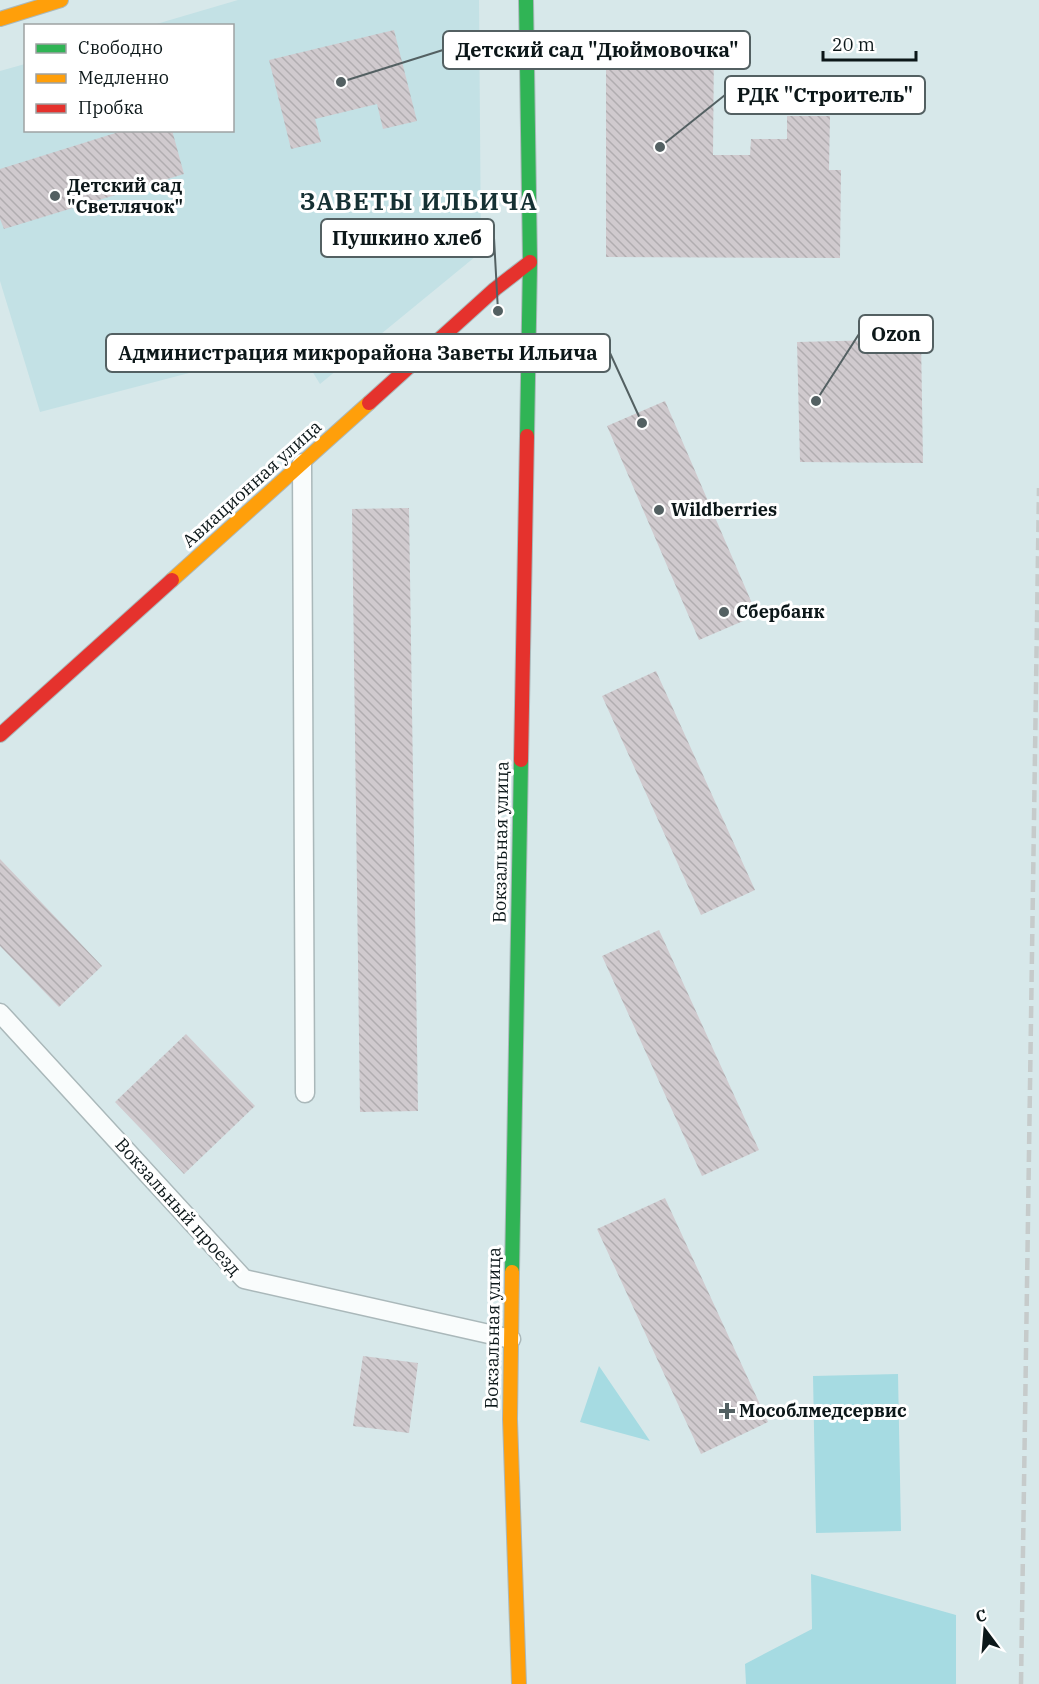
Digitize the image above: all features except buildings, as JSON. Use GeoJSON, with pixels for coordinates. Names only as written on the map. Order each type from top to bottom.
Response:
{"type":"FeatureCollection","features":[{"type":"Feature","properties":{"kind":"street"},"geometry":{"type":"LineString","coordinates":[[0,19],[61,0]]}},
{"type":"Feature","properties":{"kind":"street","name":"Вокзальная улица"},"geometry":{"type":"LineString","coordinates":[[519,1684],[510,1419],[510,1339],[530,262],[526,0]]}},
{"type":"Feature","properties":{"kind":"street","name":"Авиационная улица"},"geometry":{"type":"LineString","coordinates":[[0,735],[495,289],[530,262]]}},
{"type":"Feature","properties":{"kind":"lane"},"geometry":{"type":"LineString","coordinates":[[302,463],[305,1093]]}},
{"type":"Feature","properties":{"kind":"lane","name":"Вокзальный проезд"},"geometry":{"type":"LineString","coordinates":[[0,1013],[244,1279],[510,1339]]}},
{"type":"Feature","properties":{"kind":"shaded area"},"geometry":{"type":"Polygon","coordinates":[[[238,0],[479,0],[481,252],[320,384],[296,345],[40,412],[0,281],[0,71],[24,64],[24,132],[234,132],[234,24],[156,24],[238,0]]]}},
{"type":"Feature","properties":{"kind":"shaded area"},"geometry":{"type":"Polygon","coordinates":[[[599,1366],[650,1441],[580,1422],[599,1366]]]}},
{"type":"Feature","properties":{"kind":"shaded area"},"geometry":{"type":"Polygon","coordinates":[[[898,1374],[901,1531],[816,1533],[813,1376],[898,1374]]]}},
{"type":"Feature","properties":{"kind":"shaded area"},"geometry":{"type":"Polygon","coordinates":[[[811,1574],[956,1615],[956,1684],[746,1684],[745,1664],[812,1629],[811,1574]]]}},
{"type":"Feature","properties":{"kind":"railway"},"geometry":{"type":"LineString","coordinates":[[1021,1684],[1039,488]]}},
{"type":"Feature","properties":{"kind":"traffic: fast"},"geometry":{"type":"LineString","coordinates":[[526,0],[530,262],[527,436]]}},
{"type":"Feature","properties":{"kind":"traffic: fast"},"geometry":{"type":"LineString","coordinates":[[512,1272],[521,760]]}},
{"type":"Feature","properties":{"kind":"traffic: slow"},"geometry":{"type":"LineString","coordinates":[[0,19],[61,0]]}},
{"type":"Feature","properties":{"kind":"traffic: slow"},"geometry":{"type":"LineString","coordinates":[[172,580],[369,403]]}},
{"type":"Feature","properties":{"kind":"traffic: slow"},"geometry":{"type":"LineString","coordinates":[[512,1272],[510,1419],[519,1684]]}},
{"type":"Feature","properties":{"kind":"traffic: jam"},"geometry":{"type":"LineString","coordinates":[[369,403],[495,289],[530,262]]}},
{"type":"Feature","properties":{"kind":"traffic: jam"},"geometry":{"type":"LineString","coordinates":[[521,760],[527,436]]}},
{"type":"Feature","properties":{"kind":"traffic: jam"},"geometry":{"type":"LineString","coordinates":[[0,735],[172,580]]}},
{"type":"Feature","properties":{"kind":"place","name":"Детский сад \"Дюймовочка\""},"geometry":{"type":"Point","coordinates":[341,82]}},
{"type":"Feature","properties":{"kind":"place","name":"РДК \"Строитель\""},"geometry":{"type":"Point","coordinates":[660,147]}},
{"type":"Feature","properties":{"kind":"place","name":"Детский сад \"Светлячок\""},"geometry":{"type":"Point","coordinates":[55,196]}},
{"type":"Feature","properties":{"kind":"place","name":"Пушкино хлеб"},"geometry":{"type":"Point","coordinates":[498,311]}},
{"type":"Feature","properties":{"kind":"place","name":"Ozon"},"geometry":{"type":"Point","coordinates":[816,401]}},
{"type":"Feature","properties":{"kind":"place","name":"Администрация микрорайона Заветы Ильича"},"geometry":{"type":"Point","coordinates":[642,423]}},
{"type":"Feature","properties":{"kind":"place","name":"Wildberries"},"geometry":{"type":"Point","coordinates":[659,510]}},
{"type":"Feature","properties":{"kind":"place","name":"Сбербанк"},"geometry":{"type":"Point","coordinates":[724,612]}},
{"type":"Feature","properties":{"kind":"place","name":"Мособлмедсервис"},"geometry":{"type":"Point","coordinates":[727,1411]}},
{"type":"Feature","properties":{"kind":"district","name":"ЗАВЕТЫ ИЛЬИЧА"},"geometry":{"type":"Point","coordinates":[419,202]}}]}
